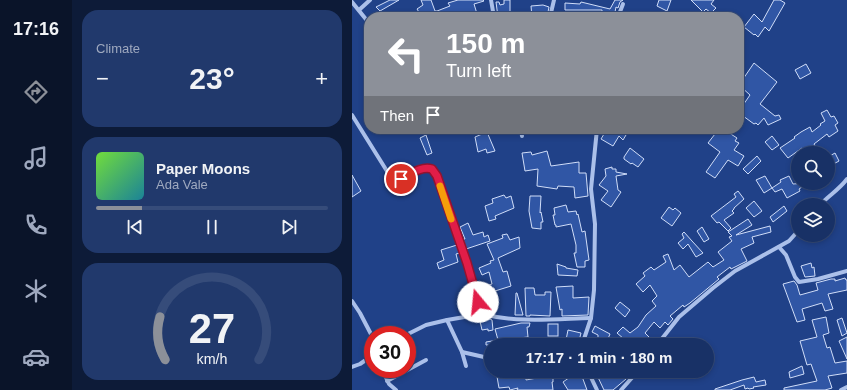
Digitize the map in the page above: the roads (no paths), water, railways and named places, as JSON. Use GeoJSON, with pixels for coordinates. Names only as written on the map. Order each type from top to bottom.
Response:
{"type":"FeatureCollection","features":[{"type":"Feature","properties":{"kind":"street"},"geometry":{"type":"LineString","coordinates":[[359,10],[370,0]]}},
{"type":"Feature","properties":{"kind":"street"},"geometry":{"type":"LineString","coordinates":[[491,0],[493,12]]}},
{"type":"Feature","properties":{"kind":"street"},"geometry":{"type":"LineString","coordinates":[[551,12],[554,0]]}},
{"type":"Feature","properties":{"kind":"street"},"geometry":{"type":"LineString","coordinates":[[352,2],[364,16]]}},
{"type":"Feature","properties":{"kind":"street"},"geometry":{"type":"LineString","coordinates":[[620,12],[623,4]]}},
{"type":"Feature","properties":{"kind":"street"},"geometry":{"type":"LineString","coordinates":[[352,114],[364,134]]}},
{"type":"Feature","properties":{"kind":"street"},"geometry":{"type":"LineString","coordinates":[[364,134],[390,176],[395,180],[401,179],[426,167],[432,169],[437,176],[467,263],[482,314]]}},
{"type":"Feature","properties":{"kind":"street"},"geometry":{"type":"LineString","coordinates":[[584,338],[591,318],[594,290],[595,224],[591,189],[596,134]]}},
{"type":"Feature","properties":{"kind":"street"},"geometry":{"type":"LineString","coordinates":[[826,198],[839,189],[847,179]]}},
{"type":"Feature","properties":{"kind":"street"},"geometry":{"type":"LineString","coordinates":[[662,338],[679,317],[735,271],[791,239]]}},
{"type":"Feature","properties":{"kind":"street"},"geometry":{"type":"LineString","coordinates":[[779,247],[786,255],[795,277],[799,282],[818,279],[847,271]]}},
{"type":"Feature","properties":{"kind":"street"},"geometry":{"type":"LineString","coordinates":[[352,301],[367,326]]}},
{"type":"Feature","properties":{"kind":"street"},"geometry":{"type":"LineString","coordinates":[[416,330],[426,325],[482,314],[493,317],[525,320],[591,318]]}},
{"type":"Feature","properties":{"kind":"street"},"geometry":{"type":"LineString","coordinates":[[448,320],[462,352],[466,366]]}},
{"type":"Feature","properties":{"kind":"street"},"geometry":{"type":"LineString","coordinates":[[462,352],[484,357]]}},
{"type":"Feature","properties":{"kind":"street"},"geometry":{"type":"LineString","coordinates":[[387,381],[426,360]]}},
{"type":"Feature","properties":{"kind":"street"},"geometry":{"type":"LineString","coordinates":[[352,367],[364,361]]}},
{"type":"Feature","properties":{"kind":"street"},"geometry":{"type":"LineString","coordinates":[[386,378],[396,390]]}},
{"type":"Feature","properties":{"kind":"street"},"geometry":{"type":"LineString","coordinates":[[591,378],[597,390]]}},
{"type":"Feature","properties":{"kind":"street"},"geometry":{"type":"LineString","coordinates":[[621,390],[632,378]]}},
{"type":"Feature","properties":{"kind":"street"},"geometry":{"type":"LineString","coordinates":[[841,390],[847,386]]}}]}
